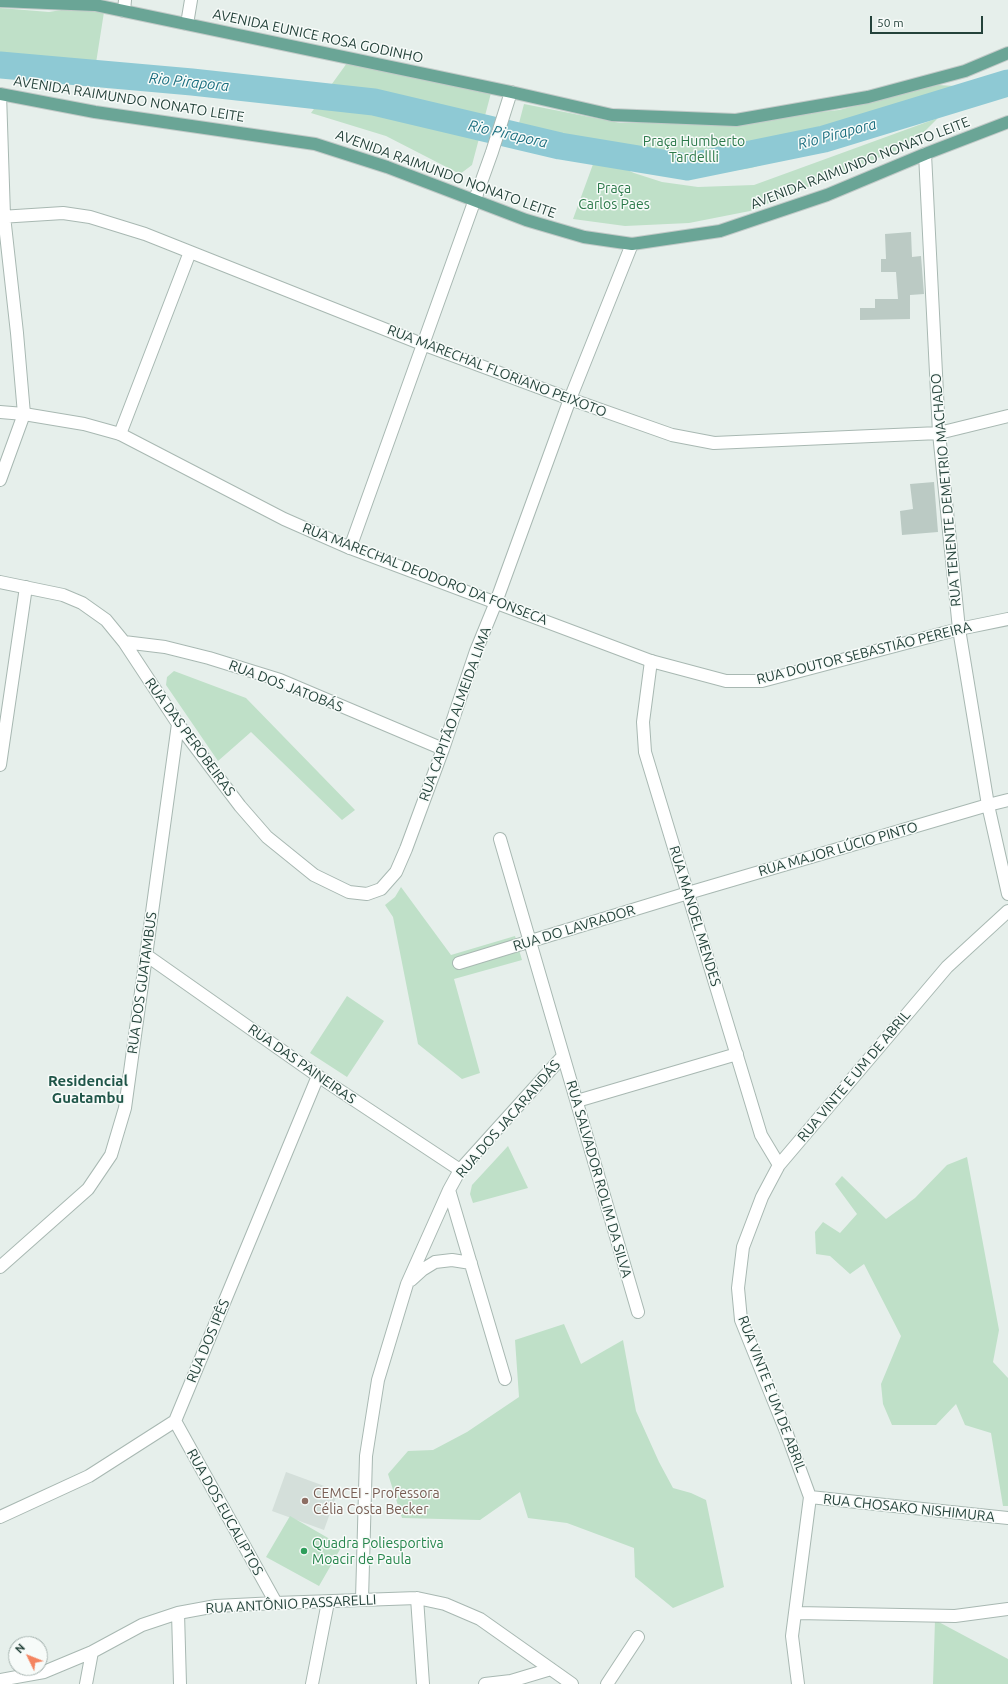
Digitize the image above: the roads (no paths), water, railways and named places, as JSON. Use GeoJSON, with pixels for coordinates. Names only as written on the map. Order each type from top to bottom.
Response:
{"type":"FeatureCollection","features":[{"type":"Feature","properties":{"kind":"main road","name":"AVENIDA EUNICE ROSA GODINHO"},"geometry":{"type":"LineString","coordinates":[[0,2],[95,2],[124,5],[187,24],[511,92],[612,115],[736,120],[868,97],[965,71],[1008,53]]}},
{"type":"Feature","properties":{"kind":"main road","name":"AVENIDA RAIMUNDO NONATO LEITE"},"geometry":{"type":"LineString","coordinates":[[0,94],[95,112],[316,144],[387,167],[526,220],[576,234],[632,244],[720,231],[827,195],[925,154],[1008,122]]}},
{"type":"Feature","properties":{"kind":"street"},"geometry":{"type":"LineString","coordinates":[[187,24],[191,0]]}},
{"type":"Feature","properties":{"kind":"street"},"geometry":{"type":"LineString","coordinates":[[350,548],[492,152],[511,92]]}},
{"type":"Feature","properties":{"kind":"street"},"geometry":{"type":"LineString","coordinates":[[0,94],[2,216],[18,333],[24,414],[0,480]]}},
{"type":"Feature","properties":{"kind":"street","name":"RUA TENENTE DEMETRIO MACHADO"},"geometry":{"type":"LineString","coordinates":[[925,154],[939,433],[958,629],[988,805],[1008,894]]}},
{"type":"Feature","properties":{"kind":"street","name":"RUA MARECHAL FLORIANO PEIXOTO"},"geometry":{"type":"LineString","coordinates":[[2,216],[63,213],[90,217],[145,234],[422,344],[672,435],[714,443],[939,433],[1008,416]]}},
{"type":"Feature","properties":{"kind":"street","name":"RUA CAPITÃO ALMEIDA LIMA"},"geometry":{"type":"LineString","coordinates":[[381,888],[396,872],[406,849],[443,749],[476,651],[496,602],[570,399],[632,244]]}},
{"type":"Feature","properties":{"kind":"street"},"geometry":{"type":"LineString","coordinates":[[120,434],[190,252]]}},
{"type":"Feature","properties":{"kind":"street","name":"RUA MARECHAL DEODORO DA FONSECA"},"geometry":{"type":"LineString","coordinates":[[0,412],[24,414],[84,424],[120,434],[284,519],[350,548],[651,660]]}},
{"type":"Feature","properties":{"kind":"street","name":"RUA DAS PEROBEIRAS"},"geometry":{"type":"LineString","coordinates":[[0,582],[63,595],[82,603],[106,620],[124,642],[178,724],[240,806],[267,837],[314,875],[348,892],[367,894],[381,888]]}},
{"type":"Feature","properties":{"kind":"street"},"geometry":{"type":"LineString","coordinates":[[0,765],[26,587]]}},
{"type":"Feature","properties":{"kind":"street","name":"RUA DOUTOR SEBASTIÃO PEREIRA"},"geometry":{"type":"LineString","coordinates":[[651,660],[726,681],[762,681],[958,629],[1008,619]]}},
{"type":"Feature","properties":{"kind":"street","name":"RUA DOS JATOBÁS"},"geometry":{"type":"LineString","coordinates":[[124,642],[165,647],[209,658],[280,680],[443,749]]}},
{"type":"Feature","properties":{"kind":"street","name":"RUA MANOEL MENDES"},"geometry":{"type":"LineString","coordinates":[[651,660],[643,722],[646,752],[761,1135],[779,1166]]}},
{"type":"Feature","properties":{"kind":"street","name":"RUA DOS GUATAMBUS"},"geometry":{"type":"LineString","coordinates":[[0,1266],[88,1189],[111,1155],[125,1108],[178,724]]}},
{"type":"Feature","properties":{"kind":"street","name":"RUA MAJOR LÚCIO PINTO"},"geometry":{"type":"LineString","coordinates":[[688,893],[1008,800]]}},
{"type":"Feature","properties":{"kind":"street","name":"RUA SALVADOR ROLIM DA SILVA"},"geometry":{"type":"LineString","coordinates":[[500,839],[638,1312]]}},
{"type":"Feature","properties":{"kind":"street","name":"RUA DO LAVRADOR"},"geometry":{"type":"LineString","coordinates":[[459,963],[688,893]]}},
{"type":"Feature","properties":{"kind":"street","name":"RUA VINTE E UM DE ABRIL"},"geometry":{"type":"LineString","coordinates":[[798,1684],[792,1636],[810,1497],[787,1434],[741,1320],[738,1288],[743,1247],[762,1197],[779,1166],[947,967],[1008,911]]}},
{"type":"Feature","properties":{"kind":"street","name":"RUA DAS PAINEIRAS"},"geometry":{"type":"LineString","coordinates":[[146,955],[318,1076],[460,1170]]}},
{"type":"Feature","properties":{"kind":"street"},"geometry":{"type":"LineString","coordinates":[[577,1101],[737,1054]]}},
{"type":"Feature","properties":{"kind":"street","name":"RUA DOS JACARANDÁS"},"geometry":{"type":"LineString","coordinates":[[362,1599],[366,1456],[378,1380],[407,1284],[449,1190],[460,1170],[563,1056]]}},
{"type":"Feature","properties":{"kind":"street","name":"RUA DOS IPÊS"},"geometry":{"type":"LineString","coordinates":[[174,1421],[318,1076]]}},
{"type":"Feature","properties":{"kind":"street"},"geometry":{"type":"LineString","coordinates":[[449,1190],[505,1379]]}},
{"type":"Feature","properties":{"kind":"street"},"geometry":{"type":"LineString","coordinates":[[407,1284],[422,1270],[435,1262],[452,1260],[471,1263]]}},
{"type":"Feature","properties":{"kind":"street"},"geometry":{"type":"LineString","coordinates":[[0,1517],[89,1476],[174,1421]]}},
{"type":"Feature","properties":{"kind":"street","name":"RUA DOS EUCALIPTOS"},"geometry":{"type":"LineString","coordinates":[[174,1421],[276,1602]]}},
{"type":"Feature","properties":{"kind":"street","name":"RUA CHOSAKO NISHIMURA"},"geometry":{"type":"LineString","coordinates":[[810,1497],[1008,1518]]}},
{"type":"Feature","properties":{"kind":"street"},"geometry":{"type":"LineString","coordinates":[[417,1598],[422,1684]]}},
{"type":"Feature","properties":{"kind":"street","name":"RUA ANTÔNIO PASSARELLI"},"geometry":{"type":"LineString","coordinates":[[0,1680],[44,1672],[92,1652],[142,1626],[178,1613],[216,1606],[276,1602],[328,1602],[362,1599],[417,1598],[445,1604],[480,1619],[572,1684]]}},
{"type":"Feature","properties":{"kind":"street"},"geometry":{"type":"LineString","coordinates":[[312,1684],[328,1602]]}},
{"type":"Feature","properties":{"kind":"street"},"geometry":{"type":"LineString","coordinates":[[796,1613],[955,1616],[1008,1609]]}},
{"type":"Feature","properties":{"kind":"street"},"geometry":{"type":"LineString","coordinates":[[178,1613],[180,1684]]}},
{"type":"Feature","properties":{"kind":"street"},"geometry":{"type":"LineString","coordinates":[[607,1684],[638,1637]]}},
{"type":"Feature","properties":{"kind":"street"},"geometry":{"type":"LineString","coordinates":[[86,1684],[92,1652]]}},
{"type":"Feature","properties":{"kind":"street"},"geometry":{"type":"LineString","coordinates":[[485,1684],[511,1680],[551,1669]]}},
{"type":"Feature","properties":{"kind":"waterway","name":"Rio Pirapora"},"geometry":{"type":"LineString","coordinates":[[0,65],[192,82],[374,102],[560,146],[687,167],[824,139],[1008,83]]}},
{"type":"Feature","properties":{"kind":"place","name":"CEMCEI - Professora Célia Costa Becker"},"geometry":{"type":"Point","coordinates":[305,1501]}},
{"type":"Feature","properties":{"kind":"place","name":"Quadra Poliesportiva Moacir de Paula"},"geometry":{"type":"Point","coordinates":[304,1551]}},
{"type":"Feature","properties":{"kind":"district","name":"Residencial Guatambu"},"geometry":{"type":"Point","coordinates":[88,1090]}},
{"type":"Feature","properties":{"kind":"park label","name":"Praça Humberto Tardellli"},"geometry":{"type":"Point","coordinates":[694,150]}},
{"type":"Feature","properties":{"kind":"park label","name":"Praça Carlos Paes"},"geometry":{"type":"Point","coordinates":[614,196]}}]}
